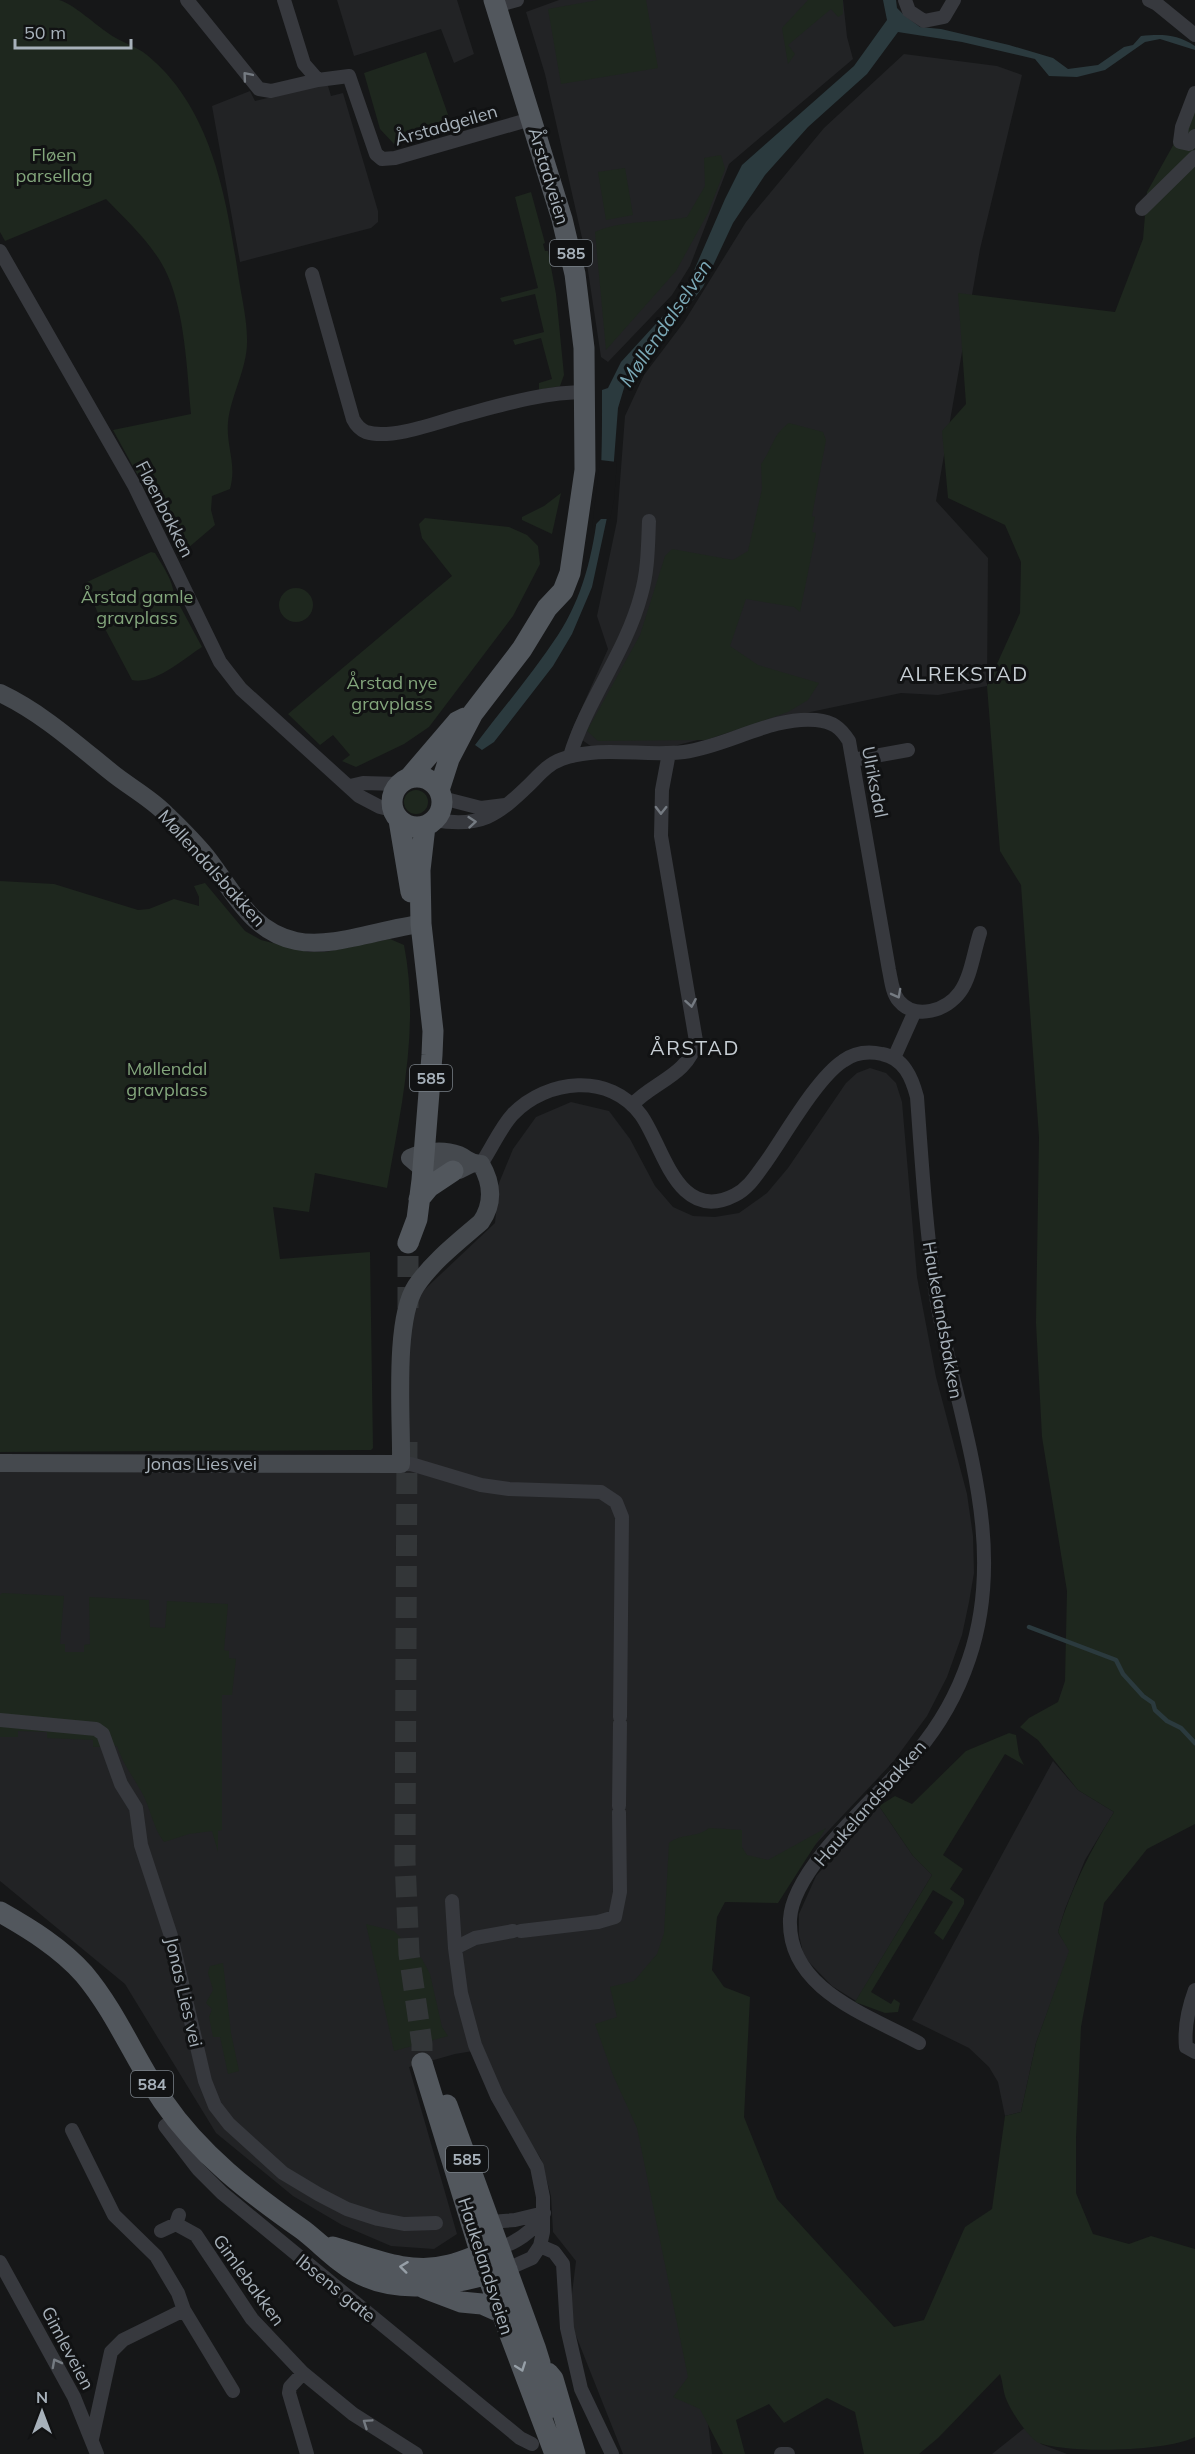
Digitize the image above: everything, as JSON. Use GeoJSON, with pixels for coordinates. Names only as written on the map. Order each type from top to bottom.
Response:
{"type":"FeatureCollection","features":[{"type":"Feature","properties":{"kind":"main road","name":"Årstadveien"},"geometry":{"type":"LineString","coordinates":[[473,713],[522,649],[547,608],[562,591],[566,582],[585,470],[586,392],[583,332],[575,274],[567,236],[495,3]]}},
{"type":"Feature","properties":{"kind":"main road","name":"585"},"geometry":{"type":"LineString","coordinates":[[421,924],[413,903],[392,796],[457,722],[473,713]]}},
{"type":"Feature","properties":{"kind":"main road","name":"585"},"geometry":{"type":"LineString","coordinates":[[419,1159],[405,1213],[408,1243],[417,1219],[419,1159],[433,1031],[421,924],[420,870],[430,823],[439,814],[449,759],[473,713]]}},
{"type":"Feature","properties":{"kind":"main road"},"geometry":{"type":"LineString","coordinates":[[404,780],[428,779],[441,794]]}},
{"type":"Feature","properties":{"kind":"main road"},"geometry":{"type":"LineString","coordinates":[[396,815],[411,827],[430,823]]}},
{"type":"Feature","properties":{"kind":"main road"},"geometry":{"type":"LineString","coordinates":[[419,1199],[429,1187],[468,1166]]}},
{"type":"Feature","properties":{"kind":"main road","name":"Ibsens gate"},"geometry":{"type":"LineString","coordinates":[[0,1912],[56,1947],[84,1974],[107,2007],[164,2102],[229,2175],[321,2243],[342,2262],[371,2278],[421,2286],[445,2284],[497,2271]]}},
{"type":"Feature","properties":{"kind":"main road","name":"Haukelandsveien"},"geometry":{"type":"LineString","coordinates":[[491,2251],[490,2222],[427,2063],[497,2271],[540,2363],[553,2379],[575,2454]]}},
{"type":"Feature","properties":{"kind":"main road","name":"Ibsens gate"},"geometry":{"type":"LineString","coordinates":[[321,2243],[388,2265],[411,2268],[449,2265],[491,2251]]}},
{"type":"Feature","properties":{"kind":"main road","name":"Haukelandsveien"},"geometry":{"type":"LineString","coordinates":[[497,2271],[500,2312],[547,2444]]}},
{"type":"Feature","properties":{"kind":"main road","name":"584"},"geometry":{"type":"LineString","coordinates":[[421,2286],[461,2302],[482,2304],[500,2312]]}},
{"type":"Feature","properties":{"kind":"main road","name":"Haukelandsveien"},"geometry":{"type":"LineString","coordinates":[[540,2363],[547,2444]]}},
{"type":"Feature","properties":{"kind":"street","name":"Årstadgeilen"},"geometry":{"type":"LineString","coordinates":[[188,0],[259,89],[272,92],[318,80],[349,76],[376,154],[382,159],[395,158],[531,119]]}},
{"type":"Feature","properties":{"kind":"street"},"geometry":{"type":"LineString","coordinates":[[284,0],[304,64],[318,80]]}},
{"type":"Feature","properties":{"kind":"street"},"geometry":{"type":"LineString","coordinates":[[495,3],[517,0]]}},
{"type":"Feature","properties":{"kind":"street"},"geometry":{"type":"LineString","coordinates":[[905,0],[909,10],[924,21],[944,17],[954,0]]}},
{"type":"Feature","properties":{"kind":"street"},"geometry":{"type":"LineString","coordinates":[[1149,0],[1195,35]]}},
{"type":"Feature","properties":{"kind":"street"},"geometry":{"type":"LineString","coordinates":[[1195,93],[1182,127],[1180,142],[1189,144],[1195,136]]}},
{"type":"Feature","properties":{"kind":"street"},"geometry":{"type":"LineString","coordinates":[[1142,209],[1195,157]]}},
{"type":"Feature","properties":{"kind":"street","name":"Fløenbakken"},"geometry":{"type":"LineString","coordinates":[[0,251],[134,485],[220,662],[241,689],[364,799],[396,815]]}},
{"type":"Feature","properties":{"kind":"street"},"geometry":{"type":"LineString","coordinates":[[312,274],[353,419],[359,428],[366,432],[378,433],[420,428],[522,400],[561,392],[586,392]]}},
{"type":"Feature","properties":{"kind":"street"},"geometry":{"type":"LineString","coordinates":[[570,756],[586,710],[617,651],[641,597],[647,560],[649,521]]}},
{"type":"Feature","properties":{"kind":"street","name":"Møllendalsbakken"},"geometry":{"type":"LineString","coordinates":[[0,693],[59,728],[112,773],[163,810],[208,859],[248,913],[266,930],[283,938],[310,944],[334,942],[381,929],[421,924]]}},
{"type":"Feature","properties":{"kind":"street","name":"Ulriksdal"},"geometry":{"type":"LineString","coordinates":[[430,823],[467,823],[494,816],[549,765],[570,756],[685,752],[796,721],[814,720],[835,724],[849,741],[889,970],[899,1001],[915,1011]]}},
{"type":"Feature","properties":{"kind":"street"},"geometry":{"type":"LineString","coordinates":[[853,760],[908,750]]}},
{"type":"Feature","properties":{"kind":"street"},"geometry":{"type":"LineString","coordinates":[[632,1105],[655,1085],[681,1070],[694,1052],[696,1041],[661,836],[662,790],[669,753]]}},
{"type":"Feature","properties":{"kind":"street"},"geometry":{"type":"LineString","coordinates":[[350,786],[404,780]]}},
{"type":"Feature","properties":{"kind":"street"},"geometry":{"type":"LineString","coordinates":[[441,794],[481,808],[505,805]]}},
{"type":"Feature","properties":{"kind":"street"},"geometry":{"type":"LineString","coordinates":[[468,1166],[526,1102],[546,1091],[591,1085],[611,1090],[642,1115],[666,1167],[684,1189],[708,1200],[726,1199],[736,1195],[752,1181],[833,1068],[852,1055],[861,1053],[884,1054],[894,1058],[915,1011],[939,1009],[954,1000],[962,989],[980,933]]}},
{"type":"Feature","properties":{"kind":"street","name":"Haukelandsbakken"},"geometry":{"type":"LineString","coordinates":[[894,1058],[909,1074],[917,1097],[937,1301],[982,1509],[986,1560],[984,1589],[969,1659],[939,1722],[916,1753],[826,1849],[801,1887],[790,1920],[794,1947],[802,1965],[814,1981],[854,2009],[919,2043]]}},
{"type":"Feature","properties":{"kind":"street"},"geometry":{"type":"LineString","coordinates":[[401,1464],[403,1331],[407,1306],[415,1287],[431,1266],[487,1214],[491,1195],[468,1166],[419,1159]]}},
{"type":"Feature","properties":{"kind":"street","name":"Jonas Lies vei"},"geometry":{"type":"LineString","coordinates":[[0,1463],[411,1464],[481,1485],[500,1488],[601,1492],[610,1496],[622,1517],[620,1892],[615,1917],[598,1922],[476,1938],[455,1948]]}},
{"type":"Feature","properties":{"kind":"street","name":"Jonas Lies vei"},"geometry":{"type":"LineString","coordinates":[[0,1720],[96,1729],[103,1734],[121,1784],[136,1808],[141,1845],[171,1936],[205,2081],[215,2106],[229,2124],[283,2173],[347,2209],[404,2224],[436,2223]]}},
{"type":"Feature","properties":{"kind":"street"},"geometry":{"type":"LineString","coordinates":[[452,1901],[461,1993],[475,2045],[497,2096],[537,2167],[544,2212],[540,2246],[554,2252],[562,2264],[565,2315],[581,2389],[612,2454]]}},
{"type":"Feature","properties":{"kind":"street"},"geometry":{"type":"LineString","coordinates":[[1195,1990],[1187,2016],[1185,2034],[1186,2047],[1195,2052]]}},
{"type":"Feature","properties":{"kind":"street","name":"Ibsens gate"},"geometry":{"type":"LineString","coordinates":[[176,2118],[165,2126],[198,2169],[222,2193],[520,2438],[547,2444]]}},
{"type":"Feature","properties":{"kind":"street"},"geometry":{"type":"LineString","coordinates":[[72,2130],[114,2215],[153,2248],[178,2293],[184,2310],[233,2391]]}},
{"type":"Feature","properties":{"kind":"street","name":"Haukelandsveien"},"geometry":{"type":"LineString","coordinates":[[490,2222],[515,2220],[544,2212]]}},
{"type":"Feature","properties":{"kind":"street","name":"Haukelandsveien"},"geometry":{"type":"LineString","coordinates":[[491,2251],[514,2243],[530,2231],[544,2212]]}},
{"type":"Feature","properties":{"kind":"street","name":"Gimlebakken"},"geometry":{"type":"LineString","coordinates":[[161,2231],[177,2219],[195,2235],[252,2319],[303,2373],[353,2414],[416,2454]]}},
{"type":"Feature","properties":{"kind":"street","name":"Haukelandsveien"},"geometry":{"type":"LineString","coordinates":[[497,2271],[532,2258],[540,2246]]}},
{"type":"Feature","properties":{"kind":"street","name":"Gimleveien"},"geometry":{"type":"LineString","coordinates":[[0,2262],[74,2397],[97,2454]]}},
{"type":"Feature","properties":{"kind":"street"},"geometry":{"type":"LineString","coordinates":[[92,2439],[111,2352],[123,2340],[184,2310]]}},
{"type":"Feature","properties":{"kind":"street"},"geometry":{"type":"LineString","coordinates":[[303,2373],[290,2387],[289,2393],[307,2454]]}},
{"type":"Feature","properties":{"kind":"street"},"geometry":{"type":"LineString","coordinates":[[781,2454],[788,2454]]}},
{"type":"Feature","properties":{"kind":"shaded area"},"geometry":{"type":"Polygon","coordinates":[[[337,0],[457,0],[474,54],[454,63],[441,29],[354,56],[337,0]]]}},
{"type":"Feature","properties":{"kind":"shaded area"},"geometry":{"type":"Polygon","coordinates":[[[559,0],[843,0],[847,37],[853,59],[729,164],[690,266],[672,295],[608,362],[601,357],[585,251],[545,74],[526,12],[559,0]]]}},
{"type":"Feature","properties":{"kind":"shaded area"},"geometry":{"type":"Polygon","coordinates":[[[904,54],[997,66],[1022,75],[980,249],[936,501],[988,558],[987,686],[938,695],[901,693],[796,715],[670,747],[592,747],[571,732],[608,649],[597,616],[617,521],[625,416],[644,375],[684,322],[746,222],[824,128],[904,54]]]}},
{"type":"Feature","properties":{"kind":"shaded area"},"geometry":{"type":"Polygon","coordinates":[[[321,85],[328,86],[331,96],[343,93],[378,211],[378,222],[371,228],[240,262],[212,106],[250,91],[255,101],[321,85]]]}},
{"type":"Feature","properties":{"kind":"shaded area"},"geometry":{"type":"Polygon","coordinates":[[[870,1068],[886,1073],[896,1083],[902,1102],[917,1277],[936,1377],[967,1494],[973,1536],[974,1573],[969,1602],[962,1635],[947,1677],[927,1716],[893,1762],[799,1862],[703,1870],[702,2378],[712,2454],[623,2454],[569,2318],[576,2261],[553,2232],[551,2196],[541,2159],[512,2112],[479,2050],[409,2067],[457,2234],[434,2249],[391,2246],[342,2225],[293,2196],[216,2133],[125,1984],[0,1881],[0,1462],[404,1463],[406,1307],[495,1223],[499,1183],[513,1149],[536,1117],[571,1102],[609,1111],[630,1139],[655,1186],[673,1207],[693,1216],[715,1217],[739,1213],[767,1193],[788,1168],[846,1083],[857,1073],[870,1068]]]}},
{"type":"Feature","properties":{"kind":"shaded area"},"geometry":{"type":"Polygon","coordinates":[[[1053,1761],[1078,1790],[1114,1812],[1085,1860],[1065,1909],[1058,1932],[1070,1951],[1036,2043],[1021,2112],[1005,2116],[998,2082],[989,2067],[969,2048],[912,2020],[1053,1761]]]}},
{"type":"Feature","properties":{"kind":"shaded area"},"geometry":{"type":"Polygon","coordinates":[[[879,1806],[913,1856],[932,1875],[856,2001],[832,1986],[804,1957],[799,1935],[799,1914],[816,1876],[879,1806]]]}},
{"type":"Feature","properties":{"kind":"shaded area"},"geometry":{"type":"Polygon","coordinates":[[[1027,2426],[1041,2444],[1067,2454],[992,2454],[1027,2426]]]}},
{"type":"Feature","properties":{"kind":"green space","name":"Fløen parsellag"},"geometry":{"type":"Polygon","coordinates":[[[0,0],[59,0],[113,36],[147,55],[169,77],[188,102],[213,158],[229,219],[245,317],[247,350],[228,422],[232,463],[230,489],[212,496],[211,510],[215,525],[181,554],[113,430],[191,414],[184,342],[173,289],[155,253],[106,199],[5,241],[0,232],[0,0]]]}},
{"type":"Feature","properties":{"kind":"green space"},"geometry":{"type":"Polygon","coordinates":[[[598,0],[646,0],[658,68],[561,84],[548,9],[598,0]]]}},
{"type":"Feature","properties":{"kind":"green space"},"geometry":{"type":"Polygon","coordinates":[[[808,0],[843,0],[843,14],[838,17],[831,9],[788,45],[795,54],[788,64],[782,28],[808,0]]]}},
{"type":"Feature","properties":{"kind":"green space"},"geometry":{"type":"Polygon","coordinates":[[[426,52],[452,126],[394,144],[380,129],[364,73],[426,52]]]}},
{"type":"Feature","properties":{"kind":"green space"},"geometry":{"type":"Polygon","coordinates":[[[1195,106],[1195,1824],[1147,1849],[1104,1903],[1081,2027],[1076,2193],[1093,2234],[1129,2244],[1151,2236],[1195,2249],[1195,2437],[1162,2446],[1115,2450],[1069,2448],[1037,2442],[1024,2429],[1009,2406],[1000,2374],[938,2438],[919,2454],[864,2454],[855,2412],[827,2398],[784,2423],[769,2404],[736,2420],[745,2454],[723,2454],[700,2409],[673,2397],[688,2377],[637,2128],[613,2075],[595,2024],[617,2017],[610,1987],[634,1981],[657,1954],[664,1933],[669,1843],[709,1828],[742,1830],[742,1847],[747,1855],[768,1860],[826,1828],[778,1903],[725,1902],[717,1917],[712,1970],[724,1987],[750,1997],[744,2117],[777,2199],[894,2327],[924,2320],[965,2227],[992,2209],[1005,2116],[1021,2112],[1036,2043],[1069,1951],[1058,1932],[1082,1870],[1114,1812],[1078,1790],[1038,1740],[1020,1727],[1029,1718],[1058,1702],[1065,1681],[1067,1591],[1042,1437],[1036,1323],[1039,1137],[1021,885],[1000,851],[987,686],[1020,613],[1021,562],[1005,525],[948,498],[942,431],[966,404],[958,293],[1115,312],[1143,239],[1147,192],[1195,106]]]}},
{"type":"Feature","properties":{"kind":"green space"},"geometry":{"type":"Polygon","coordinates":[[[721,155],[725,169],[708,213],[676,271],[606,350],[595,232],[628,223],[687,217],[705,186],[704,158],[721,155]]]}},
{"type":"Feature","properties":{"kind":"green space"},"geometry":{"type":"Polygon","coordinates":[[[625,168],[633,215],[606,220],[598,172],[625,168]]]}},
{"type":"Feature","properties":{"kind":"green space"},"geometry":{"type":"Polygon","coordinates":[[[531,192],[545,243],[543,244],[545,251],[548,251],[556,294],[564,375],[560,386],[539,390],[539,383],[552,379],[541,338],[515,345],[513,340],[544,332],[535,294],[502,302],[500,298],[538,288],[515,197],[531,192]]]}},
{"type":"Feature","properties":{"kind":"green space"},"geometry":{"type":"Polygon","coordinates":[[[789,423],[823,432],[826,440],[812,516],[815,517],[812,532],[816,533],[800,612],[794,607],[746,599],[730,646],[758,665],[819,683],[808,700],[788,712],[706,740],[598,741],[587,731],[640,635],[665,556],[672,549],[733,560],[748,551],[762,489],[761,464],[776,437],[789,423]]]}},
{"type":"Feature","properties":{"kind":"green space"},"geometry":{"type":"Polygon","coordinates":[[[561,493],[552,534],[522,520],[522,517],[544,506],[561,493]]]}},
{"type":"Feature","properties":{"kind":"green space","name":"Årstad nye gravplass"},"geometry":{"type":"Polygon","coordinates":[[[425,518],[509,527],[527,535],[538,546],[540,564],[513,616],[429,727],[404,744],[356,767],[342,761],[350,755],[333,735],[320,745],[288,714],[452,576],[422,538],[419,524],[425,518]]]}},
{"type":"Feature","properties":{"kind":"green space","name":"Årstad gamle gravplass"},"geometry":{"type":"Polygon","coordinates":[[[151,552],[155,553],[167,573],[174,595],[202,647],[159,675],[141,681],[132,680],[103,625],[85,583],[151,552]]]}},
{"type":"Feature","properties":{"kind":"green space"},"geometry":{"type":"Polygon","coordinates":[[[296,588],[308,593],[313,605],[308,617],[296,622],[284,617],[279,605],[284,593],[296,588]]]}},
{"type":"Feature","properties":{"kind":"green space"},"geometry":{"type":"Polygon","coordinates":[[[416,790],[421,791],[427,797],[427,807],[421,813],[416,814],[411,813],[405,807],[404,802],[405,797],[411,791],[416,790]]]}},
{"type":"Feature","properties":{"kind":"green space","name":"Møllendal gravplass"},"geometry":{"type":"Polygon","coordinates":[[[0,881],[54,884],[138,910],[149,909],[174,899],[199,906],[199,897],[194,886],[205,883],[245,931],[261,940],[308,952],[325,952],[390,939],[404,945],[410,1006],[407,1067],[387,1188],[315,1173],[309,1212],[273,1207],[280,1259],[370,1252],[373,1448],[371,1450],[0,1452],[0,881]]]}},
{"type":"Feature","properties":{"kind":"green space"},"geometry":{"type":"Polygon","coordinates":[[[2,1593],[64,1596],[60,1644],[65,1644],[65,1652],[84,1652],[84,1645],[90,1644],[89,1597],[149,1600],[150,1627],[165,1628],[167,1601],[228,1604],[224,1650],[229,1651],[229,1658],[236,1659],[232,1695],[222,1695],[222,1830],[218,1831],[218,1852],[212,1831],[189,1834],[164,1842],[144,1797],[117,1746],[93,1747],[93,1740],[47,1738],[47,1732],[18,1731],[18,1737],[0,1737],[0,1595],[2,1593]]]}},
{"type":"Feature","properties":{"kind":"green space"},"geometry":{"type":"Polygon","coordinates":[[[1009,1733],[1016,1735],[1019,1755],[1024,1765],[1005,1754],[943,1855],[963,1869],[950,1889],[964,1899],[964,1904],[943,1940],[934,1933],[953,1902],[933,1890],[871,1992],[891,2004],[894,1999],[900,2003],[898,2012],[885,2013],[855,2002],[932,1875],[913,1856],[879,1806],[895,1796],[912,1804],[966,1751],[1009,1733]]]}},
{"type":"Feature","properties":{"kind":"green space"},"geometry":{"type":"Polygon","coordinates":[[[366,1924],[394,1931],[422,1959],[430,1974],[442,2027],[448,2036],[394,2051],[366,1924]]]}},
{"type":"Feature","properties":{"kind":"green space"},"geometry":{"type":"Polygon","coordinates":[[[223,1963],[231,2033],[239,2071],[228,2074],[220,2037],[213,2037],[209,2017],[212,2009],[206,2003],[213,1990],[208,1973],[210,1966],[223,1963]]]}},
{"type":"Feature","properties":{"kind":"water","name":"Møllendalselven"},"geometry":{"type":"Polygon","coordinates":[[[883,0],[896,0],[897,8],[920,27],[941,29],[1009,45],[1053,58],[1068,69],[1098,65],[1124,47],[1133,45],[1141,36],[1176,37],[1195,46],[1195,50],[1160,39],[1145,42],[1105,70],[1077,77],[1049,76],[1035,59],[962,42],[898,32],[867,74],[808,127],[765,175],[733,223],[703,287],[666,335],[627,378],[618,408],[611,499],[592,587],[572,634],[553,666],[494,742],[482,750],[475,745],[558,635],[573,608],[584,578],[597,516],[602,452],[602,390],[608,388],[621,362],[674,304],[689,282],[742,165],[854,66],[887,20],[883,0]]]}},
{"type":"Feature","properties":{"kind":"pier"},"geometry":{"type":"Polygon","coordinates":[[[600,460],[617,462],[614,500],[610,519],[601,519],[592,528],[600,460]]]}},
{"type":"Feature","properties":{"kind":"waterway"},"geometry":{"type":"LineString","coordinates":[[1029,1627],[1116,1660],[1123,1674],[1143,1696],[1153,1703],[1155,1710],[1167,1721],[1181,1728],[1195,1743]]}},
{"type":"Feature","properties":{"kind":"tunnel"},"geometry":{"type":"LineString","coordinates":[[408,1243],[408,1308]]}},
{"type":"Feature","properties":{"kind":"tunnel"},"geometry":{"type":"LineString","coordinates":[[407,1442],[405,1861],[409,1954],[422,2044],[422,2063]]}},
{"type":"Feature","properties":{"kind":"district","name":"ALREKSTAD"},"geometry":{"type":"Point","coordinates":[964,673]}},
{"type":"Feature","properties":{"kind":"district","name":"ÅRSTAD"},"geometry":{"type":"Point","coordinates":[695,1047]}}]}
